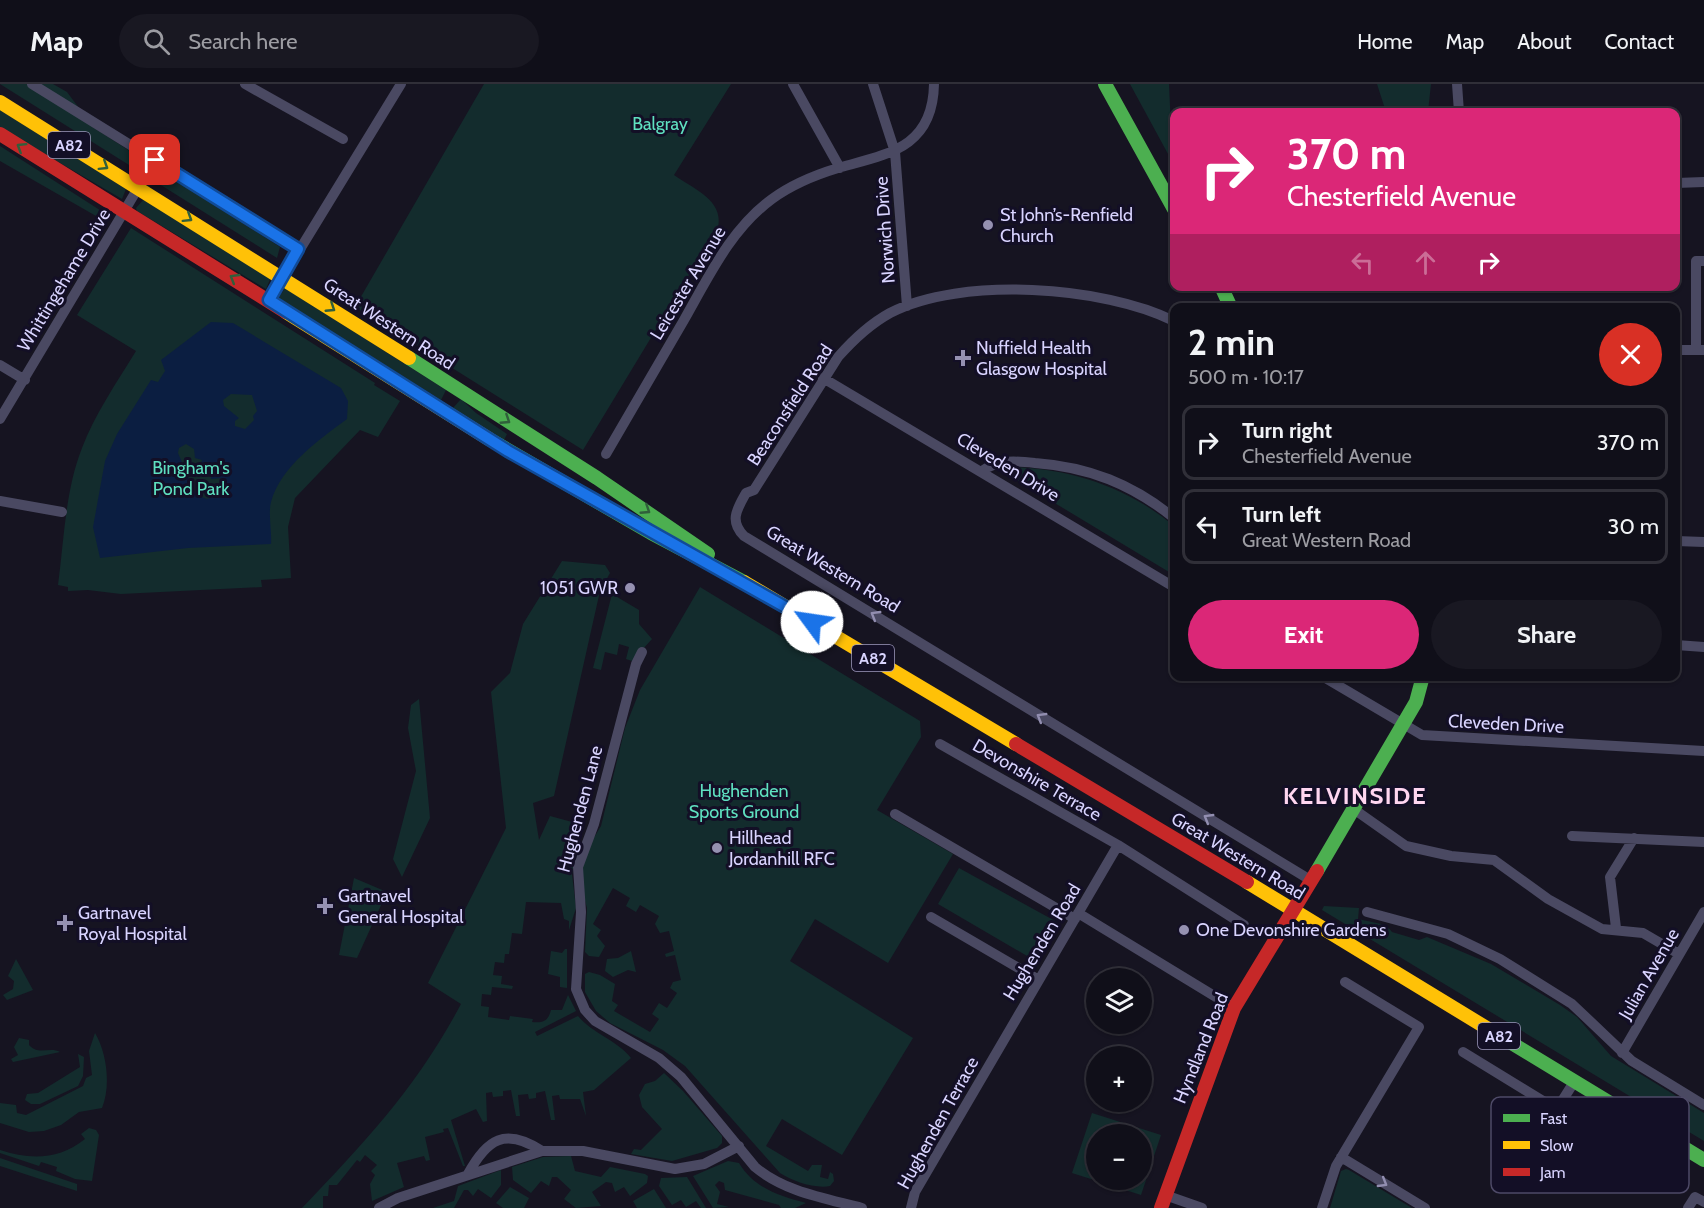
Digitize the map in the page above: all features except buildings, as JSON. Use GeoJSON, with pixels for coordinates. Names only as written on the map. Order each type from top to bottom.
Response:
{"type":"FeatureCollection","features":[{"type":"Feature","properties":{"kind":"main road"},"geometry":{"type":"LineString","coordinates":[[1105,84],[1170,202]]}},
{"type":"Feature","properties":{"kind":"main road","name":"Great Western Road"},"geometry":{"type":"LineString","coordinates":[[0,102],[282,277],[657,517],[752,586]]}},
{"type":"Feature","properties":{"kind":"main road","name":"Great Western Road"},"geometry":{"type":"LineString","coordinates":[[0,134],[517,457],[642,528],[752,586],[1294,910],[1599,1097]]}},
{"type":"Feature","properties":{"kind":"main road","name":"Hyndland Road"},"geometry":{"type":"LineString","coordinates":[[1163,1201],[1234,1008],[1355,810],[1416,702],[1422,681]]}},
{"type":"Feature","properties":{"kind":"main road","name":"Great Western Road"},"geometry":{"type":"LineString","coordinates":[[1689,1151],[1704,1160]]}},
{"type":"Feature","properties":{"kind":"street"},"geometry":{"type":"LineString","coordinates":[[32,84],[298,249]]}},
{"type":"Feature","properties":{"kind":"street"},"geometry":{"type":"LineString","coordinates":[[245,84],[343,139]]}},
{"type":"Feature","properties":{"kind":"street"},"geometry":{"type":"LineString","coordinates":[[269,300],[298,249],[401,84]]}},
{"type":"Feature","properties":{"kind":"street"},"geometry":{"type":"LineString","coordinates":[[793,84],[840,168]]}},
{"type":"Feature","properties":{"kind":"street","name":"Norwich Drive"},"geometry":{"type":"LineString","coordinates":[[873,84],[895,152],[907,306]]}},
{"type":"Feature","properties":{"kind":"street","name":"Leicester Avenue"},"geometry":{"type":"LineString","coordinates":[[606,454],[738,230],[774,198],[809,179],[895,152],[915,136],[927,121],[934,84]]}},
{"type":"Feature","properties":{"kind":"street"},"geometry":{"type":"LineString","coordinates":[[1457,84],[1459,108]]}},
{"type":"Feature","properties":{"kind":"street"},"geometry":{"type":"LineString","coordinates":[[1680,183],[1704,182]]}},
{"type":"Feature","properties":{"kind":"street","name":"Whittingehame Drive"},"geometry":{"type":"LineString","coordinates":[[0,419],[138,188]]}},
{"type":"Feature","properties":{"kind":"street"},"geometry":{"type":"LineString","coordinates":[[1680,350],[1700,350],[1696,261],[1704,261]]}},
{"type":"Feature","properties":{"kind":"street","name":"Beaconsfield Road"},"geometry":{"type":"LineString","coordinates":[[738,529],[735,514],[746,493],[754,490],[824,378],[854,339],[875,323],[907,306],[954,293],[977,291],[1078,293],[1143,308],[1170,319]]}},
{"type":"Feature","properties":{"kind":"street"},"geometry":{"type":"LineString","coordinates":[[0,365],[25,380]]}},
{"type":"Feature","properties":{"kind":"street","name":"Cleveden Drive"},"geometry":{"type":"LineString","coordinates":[[824,378],[1170,585]]}},
{"type":"Feature","properties":{"kind":"street"},"geometry":{"type":"LineString","coordinates":[[982,471],[995,463],[1023,461],[1095,472],[1140,493],[1170,515]]}},
{"type":"Feature","properties":{"kind":"street"},"geometry":{"type":"LineString","coordinates":[[0,501],[62,512]]}},
{"type":"Feature","properties":{"kind":"street","name":"Great Western Road"},"geometry":{"type":"LineString","coordinates":[[738,529],[744,536],[1312,881]]}},
{"type":"Feature","properties":{"kind":"street"},"geometry":{"type":"LineString","coordinates":[[1680,541],[1704,542]]}},
{"type":"Feature","properties":{"kind":"street"},"geometry":{"type":"LineString","coordinates":[[1680,645],[1704,647]]}},
{"type":"Feature","properties":{"kind":"street","name":"Hughenden Lane"},"geometry":{"type":"LineString","coordinates":[[642,652],[636,664],[594,824],[578,867],[581,912],[576,988],[585,1010],[595,1021],[669,1066],[740,1146],[755,1167],[769,1179],[782,1186],[837,1205],[861,1208]]}},
{"type":"Feature","properties":{"kind":"street","name":"Cleveden Drive"},"geometry":{"type":"LineString","coordinates":[[1330,681],[1422,735],[1704,752]]}},
{"type":"Feature","properties":{"kind":"street","name":"Devonshire Terrace"},"geometry":{"type":"LineString","coordinates":[[940,744],[1118,846],[1244,925]]}},
{"type":"Feature","properties":{"kind":"street"},"geometry":{"type":"LineString","coordinates":[[1355,810],[1406,846],[1450,856],[1494,860],[1548,899],[1602,929],[1616,928],[1643,933],[1679,954]]}},
{"type":"Feature","properties":{"kind":"street"},"geometry":{"type":"LineString","coordinates":[[895,814],[1234,1008]]}},
{"type":"Feature","properties":{"kind":"street"},"geometry":{"type":"LineString","coordinates":[[1572,836],[1704,842]]}},
{"type":"Feature","properties":{"kind":"street"},"geometry":{"type":"LineString","coordinates":[[1616,928],[1610,877],[1634,838]]}},
{"type":"Feature","properties":{"kind":"street","name":"Hughenden Road"},"geometry":{"type":"LineString","coordinates":[[995,1054],[1118,846]]}},
{"type":"Feature","properties":{"kind":"street"},"geometry":{"type":"LineString","coordinates":[[1367,912],[1448,934],[1500,958],[1572,1004],[1622,1053],[1704,1104]]}},
{"type":"Feature","properties":{"kind":"street","name":"Julian Avenue"},"geometry":{"type":"LineString","coordinates":[[1622,1053],[1704,912]]}},
{"type":"Feature","properties":{"kind":"street"},"geometry":{"type":"LineString","coordinates":[[931,917],[1039,980]]}},
{"type":"Feature","properties":{"kind":"street"},"geometry":{"type":"LineString","coordinates":[[1322,1208],[1341,1157],[1419,1027],[1345,982]]}},
{"type":"Feature","properties":{"kind":"street"},"geometry":{"type":"LineString","coordinates":[[1463,1052],[1537,1097]]}},
{"type":"Feature","properties":{"kind":"street","name":"Hughenden Terrace"},"geometry":{"type":"LineString","coordinates":[[911,1208],[915,1192],[995,1054]]}},
{"type":"Feature","properties":{"kind":"street"},"geometry":{"type":"LineString","coordinates":[[1565,1097],[1574,1082]]}},
{"type":"Feature","properties":{"kind":"street"},"geometry":{"type":"LineString","coordinates":[[468,1174],[484,1149],[503,1138],[522,1140],[542,1151]]}},
{"type":"Feature","properties":{"kind":"street"},"geometry":{"type":"LineString","coordinates":[[379,1208],[468,1174],[542,1151],[583,1151],[675,1169],[704,1164],[740,1146]]}},
{"type":"Feature","properties":{"kind":"street"},"geometry":{"type":"LineString","coordinates":[[1341,1157],[1425,1208]]}},
{"type":"Feature","properties":{"kind":"street"},"geometry":{"type":"LineString","coordinates":[[1688,1208],[1699,1200]]}},
{"type":"Feature","properties":{"kind":"street"},"geometry":{"type":"LineString","coordinates":[[1163,1201],[1202,1208]]}},
{"type":"Feature","properties":{"kind":"green space"},"geometry":{"type":"Polygon","coordinates":[[[0,84],[53,84],[67,92],[94,128],[280,247],[277,258],[0,84]]]}},
{"type":"Feature","properties":{"kind":"green space","name":"Balgray"},"geometry":{"type":"Polygon","coordinates":[[[484,84],[731,84],[674,175],[711,202],[719,218],[718,227],[583,450],[355,307],[484,84]]]}},
{"type":"Feature","properties":{"kind":"green space"},"geometry":{"type":"Polygon","coordinates":[[[1130,84],[1169,84],[1170,158],[1130,84]]]}},
{"type":"Feature","properties":{"kind":"green space"},"geometry":{"type":"Polygon","coordinates":[[[1377,84],[1431,84],[1428,108],[1385,108],[1377,84]]]}},
{"type":"Feature","properties":{"kind":"green space"},"geometry":{"type":"Polygon","coordinates":[[[0,110],[126,189],[122,199],[0,128],[0,110]]]}},
{"type":"Feature","properties":{"kind":"green space"},"geometry":{"type":"Polygon","coordinates":[[[0,146],[106,214],[103,220],[0,161],[0,146]]]}},
{"type":"Feature","properties":{"kind":"green space"},"geometry":{"type":"Polygon","coordinates":[[[144,199],[271,277],[266,289],[137,211],[136,208],[144,199]]]}},
{"type":"Feature","properties":{"kind":"green space","name":"Bingham's Pond Park"},"geometry":{"type":"Polygon","coordinates":[[[131,228],[400,401],[378,437],[360,430],[295,498],[288,527],[291,578],[261,580],[262,587],[121,594],[88,590],[68,591],[68,587],[58,585],[66,516],[76,464],[93,423],[136,351],[77,315],[131,228]]]}},
{"type":"Feature","properties":{"kind":"green space"},"geometry":{"type":"Polygon","coordinates":[[[285,288],[446,390],[441,400],[280,300],[279,297],[285,288]]]}},
{"type":"Feature","properties":{"kind":"green space"},"geometry":{"type":"Polygon","coordinates":[[[461,399],[476,413],[507,434],[504,440],[453,408],[461,399]]]}},
{"type":"Feature","properties":{"kind":"green space"},"geometry":{"type":"Polygon","coordinates":[[[1004,467],[1027,468],[1073,475],[1116,490],[1136,500],[1170,523],[1170,573],[1000,470],[1004,467]]]}},
{"type":"Feature","properties":{"kind":"green space"},"geometry":{"type":"Polygon","coordinates":[[[562,561],[605,565],[610,573],[600,591],[554,796],[533,803],[539,840],[550,816],[572,822],[569,838],[581,842],[572,874],[576,908],[569,930],[569,921],[564,919],[561,903],[526,902],[522,934],[512,933],[509,954],[505,954],[504,963],[495,962],[493,975],[502,976],[501,984],[513,986],[512,989],[492,987],[491,995],[482,994],[481,1006],[489,1007],[488,1017],[509,1020],[510,1016],[540,1022],[547,1019],[551,1010],[562,1010],[568,995],[576,1011],[535,1032],[537,1036],[578,1016],[591,1028],[619,1046],[631,1058],[594,1090],[583,1092],[586,1116],[580,1099],[560,1099],[559,1095],[552,1096],[555,1120],[551,1120],[545,1091],[536,1093],[536,1098],[529,1099],[528,1094],[518,1095],[520,1116],[516,1116],[511,1090],[503,1091],[503,1096],[493,1097],[492,1092],[486,1093],[487,1121],[483,1122],[476,1109],[451,1120],[465,1166],[463,1166],[448,1128],[443,1129],[444,1132],[425,1137],[430,1160],[426,1161],[424,1156],[397,1163],[404,1187],[372,1201],[370,1184],[375,1175],[371,1171],[377,1165],[365,1155],[360,1162],[357,1160],[337,1185],[329,1185],[328,1196],[323,1196],[323,1208],[302,1208],[348,1160],[389,1112],[427,1061],[461,1004],[428,983],[506,828],[491,692],[510,673],[523,624],[562,561]]]}},
{"type":"Feature","properties":{"kind":"green space","name":"Hughenden Sports Ground"},"geometry":{"type":"Polygon","coordinates":[[[700,587],[920,721],[921,737],[877,810],[953,854],[888,963],[815,919],[790,961],[913,1038],[842,1155],[782,1119],[766,1146],[808,1171],[812,1165],[822,1165],[820,1177],[828,1179],[830,1172],[833,1174],[834,1181],[830,1186],[804,1184],[780,1173],[685,1066],[663,1050],[610,1023],[596,1011],[585,992],[585,974],[589,972],[600,975],[615,984],[612,1001],[618,1005],[614,1011],[650,1032],[659,1019],[652,1014],[659,1003],[667,1008],[677,993],[670,988],[673,982],[681,980],[675,955],[666,957],[665,954],[674,951],[669,931],[660,933],[655,924],[659,916],[640,905],[636,912],[626,906],[630,898],[613,888],[593,924],[601,930],[597,936],[605,946],[599,957],[589,956],[585,952],[587,908],[582,889],[583,866],[590,844],[601,826],[625,728],[640,690],[700,587]]]}},
{"type":"Feature","properties":{"kind":"green space"},"geometry":{"type":"Polygon","coordinates":[[[612,594],[639,610],[639,624],[652,639],[632,661],[626,659],[629,647],[619,644],[617,655],[605,652],[601,670],[593,668],[612,594]]]}},
{"type":"Feature","properties":{"kind":"green space"},"geometry":{"type":"Polygon","coordinates":[[[419,699],[430,818],[402,877],[393,859],[416,771],[408,728],[411,705],[419,699]]]}},
{"type":"Feature","properties":{"kind":"green space"},"geometry":{"type":"Polygon","coordinates":[[[959,868],[1057,922],[1034,960],[938,904],[959,868]]]}},
{"type":"Feature","properties":{"kind":"green space"},"geometry":{"type":"Polygon","coordinates":[[[354,878],[387,892],[357,958],[339,955],[354,878]]]}},
{"type":"Feature","properties":{"kind":"green space"},"geometry":{"type":"Polygon","coordinates":[[[1324,906],[1359,908],[1358,919],[1386,925],[1392,932],[1419,940],[1427,937],[1491,964],[1577,1017],[1611,1056],[1678,1097],[1631,1097],[1322,910],[1324,906]]]}},
{"type":"Feature","properties":{"kind":"green space"},"geometry":{"type":"Polygon","coordinates":[[[567,949],[567,988],[560,987],[560,977],[548,974],[551,951],[562,953],[567,949]]]}},
{"type":"Feature","properties":{"kind":"green space"},"geometry":{"type":"Polygon","coordinates":[[[631,951],[636,972],[628,970],[613,977],[605,971],[607,959],[618,958],[631,951]]]}},
{"type":"Feature","properties":{"kind":"green space"},"geometry":{"type":"Polygon","coordinates":[[[16,959],[33,990],[7,1000],[3,995],[13,989],[14,981],[8,976],[16,959]]]}},
{"type":"Feature","properties":{"kind":"green space"},"geometry":{"type":"Polygon","coordinates":[[[95,1033],[105,1060],[107,1080],[102,1108],[79,1112],[61,1125],[44,1131],[29,1132],[0,1123],[0,1103],[16,1105],[17,1113],[26,1115],[83,1086],[86,1078],[92,1075],[89,1051],[95,1033]]]}},
{"type":"Feature","properties":{"kind":"green space"},"geometry":{"type":"Polygon","coordinates":[[[19,1038],[29,1040],[29,1045],[37,1050],[60,1052],[13,1062],[11,1059],[18,1055],[14,1047],[19,1038]]]}},
{"type":"Feature","properties":{"kind":"green space"},"geometry":{"type":"Polygon","coordinates":[[[78,1054],[84,1057],[83,1076],[78,1086],[40,1104],[31,1104],[25,1100],[27,1094],[38,1093],[80,1067],[78,1054]]]}},
{"type":"Feature","properties":{"kind":"green space"},"geometry":{"type":"Polygon","coordinates":[[[664,1073],[722,1136],[722,1143],[717,1148],[672,1161],[631,1154],[634,1149],[641,1150],[662,1129],[642,1107],[639,1095],[645,1084],[655,1081],[664,1073]]]}},
{"type":"Feature","properties":{"kind":"green space"},"geometry":{"type":"Polygon","coordinates":[[[1689,1104],[1704,1113],[1704,1141],[1689,1132],[1689,1104]]]}},
{"type":"Feature","properties":{"kind":"green space"},"geometry":{"type":"Polygon","coordinates":[[[1092,1113],[1126,1124],[1088,1124],[1092,1113]]]}},
{"type":"Feature","properties":{"kind":"green space"},"geometry":{"type":"Polygon","coordinates":[[[89,1128],[96,1130],[99,1135],[92,1181],[75,1179],[56,1171],[57,1167],[41,1162],[39,1166],[0,1153],[0,1150],[33,1156],[55,1154],[85,1139],[81,1134],[89,1128]]]}},
{"type":"Feature","properties":{"kind":"green space"},"geometry":{"type":"Polygon","coordinates":[[[1086,1131],[1086,1177],[1072,1173],[1086,1131]]]}},
{"type":"Feature","properties":{"kind":"green space"},"geometry":{"type":"Polygon","coordinates":[[[1152,1132],[1161,1135],[1152,1162],[1152,1132]]]}},
{"type":"Feature","properties":{"kind":"green space"},"geometry":{"type":"Polygon","coordinates":[[[571,1156],[575,1171],[601,1177],[610,1167],[645,1174],[648,1176],[647,1183],[630,1196],[624,1187],[615,1192],[612,1183],[606,1182],[592,1192],[601,1206],[576,1208],[564,1199],[571,1190],[557,1177],[552,1177],[549,1186],[541,1181],[531,1193],[513,1180],[512,1167],[543,1157],[571,1156]]]}},
{"type":"Feature","properties":{"kind":"green space"},"geometry":{"type":"Polygon","coordinates":[[[0,1158],[77,1184],[77,1191],[0,1166],[0,1158]]]}},
{"type":"Feature","properties":{"kind":"green space"},"geometry":{"type":"Polygon","coordinates":[[[728,1161],[739,1163],[752,1179],[768,1190],[806,1203],[795,1208],[781,1208],[779,1205],[725,1190],[724,1183],[719,1181],[715,1185],[720,1192],[717,1204],[729,1207],[713,1208],[693,1176],[728,1161]]]}},
{"type":"Feature","properties":{"kind":"green space"},"geometry":{"type":"Polygon","coordinates":[[[1346,1169],[1412,1208],[1330,1208],[1341,1171],[1346,1169]]]}},
{"type":"Feature","properties":{"kind":"green space"},"geometry":{"type":"Polygon","coordinates":[[[501,1170],[501,1185],[491,1198],[478,1189],[473,1196],[468,1190],[464,1190],[454,1208],[433,1208],[454,1201],[458,1186],[501,1170]]]}},
{"type":"Feature","properties":{"kind":"green space"},"geometry":{"type":"Polygon","coordinates":[[[687,1177],[706,1208],[701,1208],[696,1201],[686,1207],[681,1200],[672,1205],[659,1186],[661,1178],[687,1177]]]}},
{"type":"Feature","properties":{"kind":"green space"},"geometry":{"type":"Polygon","coordinates":[[[510,1187],[529,1198],[524,1208],[503,1208],[496,1203],[510,1187]]]}},
{"type":"Feature","properties":{"kind":"green space"},"geometry":{"type":"Polygon","coordinates":[[[654,1189],[666,1208],[637,1208],[633,1201],[654,1189]]]}},
{"type":"Feature","properties":{"kind":"green space"},"geometry":{"type":"Polygon","coordinates":[[[1125,1190],[1143,1190],[1141,1195],[1125,1190]]]}},
{"type":"Feature","properties":{"kind":"water"},"geometry":{"type":"Polygon","coordinates":[[[211,322],[233,323],[341,388],[348,401],[347,419],[302,455],[283,477],[271,502],[271,544],[188,548],[100,558],[93,527],[105,461],[117,434],[151,380],[158,382],[165,371],[161,360],[211,322]],[[231,394],[223,400],[224,406],[239,418],[235,421],[235,426],[245,429],[254,420],[253,416],[257,411],[252,395],[231,394]],[[186,444],[179,448],[178,453],[196,495],[207,499],[219,495],[223,487],[222,478],[211,479],[211,472],[200,467],[202,460],[195,458],[194,449],[186,444]]]}},
{"type":"Feature","properties":{"kind":"traffic: fast"},"geometry":{"type":"LineString","coordinates":[[1105,84],[1170,202]]}},
{"type":"Feature","properties":{"kind":"traffic: fast"},"geometry":{"type":"LineString","coordinates":[[1223,291],[1229,303]]}},
{"type":"Feature","properties":{"kind":"traffic: fast"},"geometry":{"type":"LineString","coordinates":[[409,358],[597,478],[708,554]]}},
{"type":"Feature","properties":{"kind":"traffic: fast"},"geometry":{"type":"LineString","coordinates":[[489,439],[651,533],[744,582]]}},
{"type":"Feature","properties":{"kind":"traffic: fast"},"geometry":{"type":"LineString","coordinates":[[1317,871],[1416,702],[1422,681]]}},
{"type":"Feature","properties":{"kind":"traffic: fast"},"geometry":{"type":"LineString","coordinates":[[1490,1030],[1600,1097]]}},
{"type":"Feature","properties":{"kind":"traffic: fast"},"geometry":{"type":"LineString","coordinates":[[1689,1151],[1704,1160]]}},
{"type":"Feature","properties":{"kind":"traffic: slow"},"geometry":{"type":"LineString","coordinates":[[0,102],[409,358]]}},
{"type":"Feature","properties":{"kind":"traffic: slow"},"geometry":{"type":"LineString","coordinates":[[286,312],[489,439]]}},
{"type":"Feature","properties":{"kind":"traffic: slow"},"geometry":{"type":"LineString","coordinates":[[744,582],[1016,744]]}},
{"type":"Feature","properties":{"kind":"traffic: slow"},"geometry":{"type":"LineString","coordinates":[[1247,882],[1490,1030]]}},
{"type":"Feature","properties":{"kind":"traffic: jam"},"geometry":{"type":"LineString","coordinates":[[0,134],[286,312]]}},
{"type":"Feature","properties":{"kind":"traffic: jam"},"geometry":{"type":"LineString","coordinates":[[1016,744],[1247,882]]}},
{"type":"Feature","properties":{"kind":"traffic: jam"},"geometry":{"type":"LineString","coordinates":[[1161,1208],[1234,1008],[1317,871]]}},
{"type":"Feature","properties":{"kind":"place","name":"St John’s-Renfield Church"},"geometry":{"type":"Point","coordinates":[988,225]}},
{"type":"Feature","properties":{"kind":"place","name":"Nuffield Health Glasgow Hospital"},"geometry":{"type":"Point","coordinates":[963,358]}},
{"type":"Feature","properties":{"kind":"place","name":"1051 GWR"},"geometry":{"type":"Point","coordinates":[630,588]}},
{"type":"Feature","properties":{"kind":"place","name":"Hillhead Jordanhill RFC"},"geometry":{"type":"Point","coordinates":[717,848]}},
{"type":"Feature","properties":{"kind":"place","name":"Gartnavel General Hospital"},"geometry":{"type":"Point","coordinates":[325,906]}},
{"type":"Feature","properties":{"kind":"place","name":"Gartnavel Royal Hospital"},"geometry":{"type":"Point","coordinates":[65,923]}},
{"type":"Feature","properties":{"kind":"place","name":"One Devonshire Gardens"},"geometry":{"type":"Point","coordinates":[1184,930]}},
{"type":"Feature","properties":{"kind":"district","name":"KELVINSIDE"},"geometry":{"type":"Point","coordinates":[1355,795]}},
{"type":"Feature","properties":{"kind":"route"},"geometry":{"type":"LineString","coordinates":[[155,160],[298,249],[269,300],[586,498],[752,586],[812,622]]}}]}
